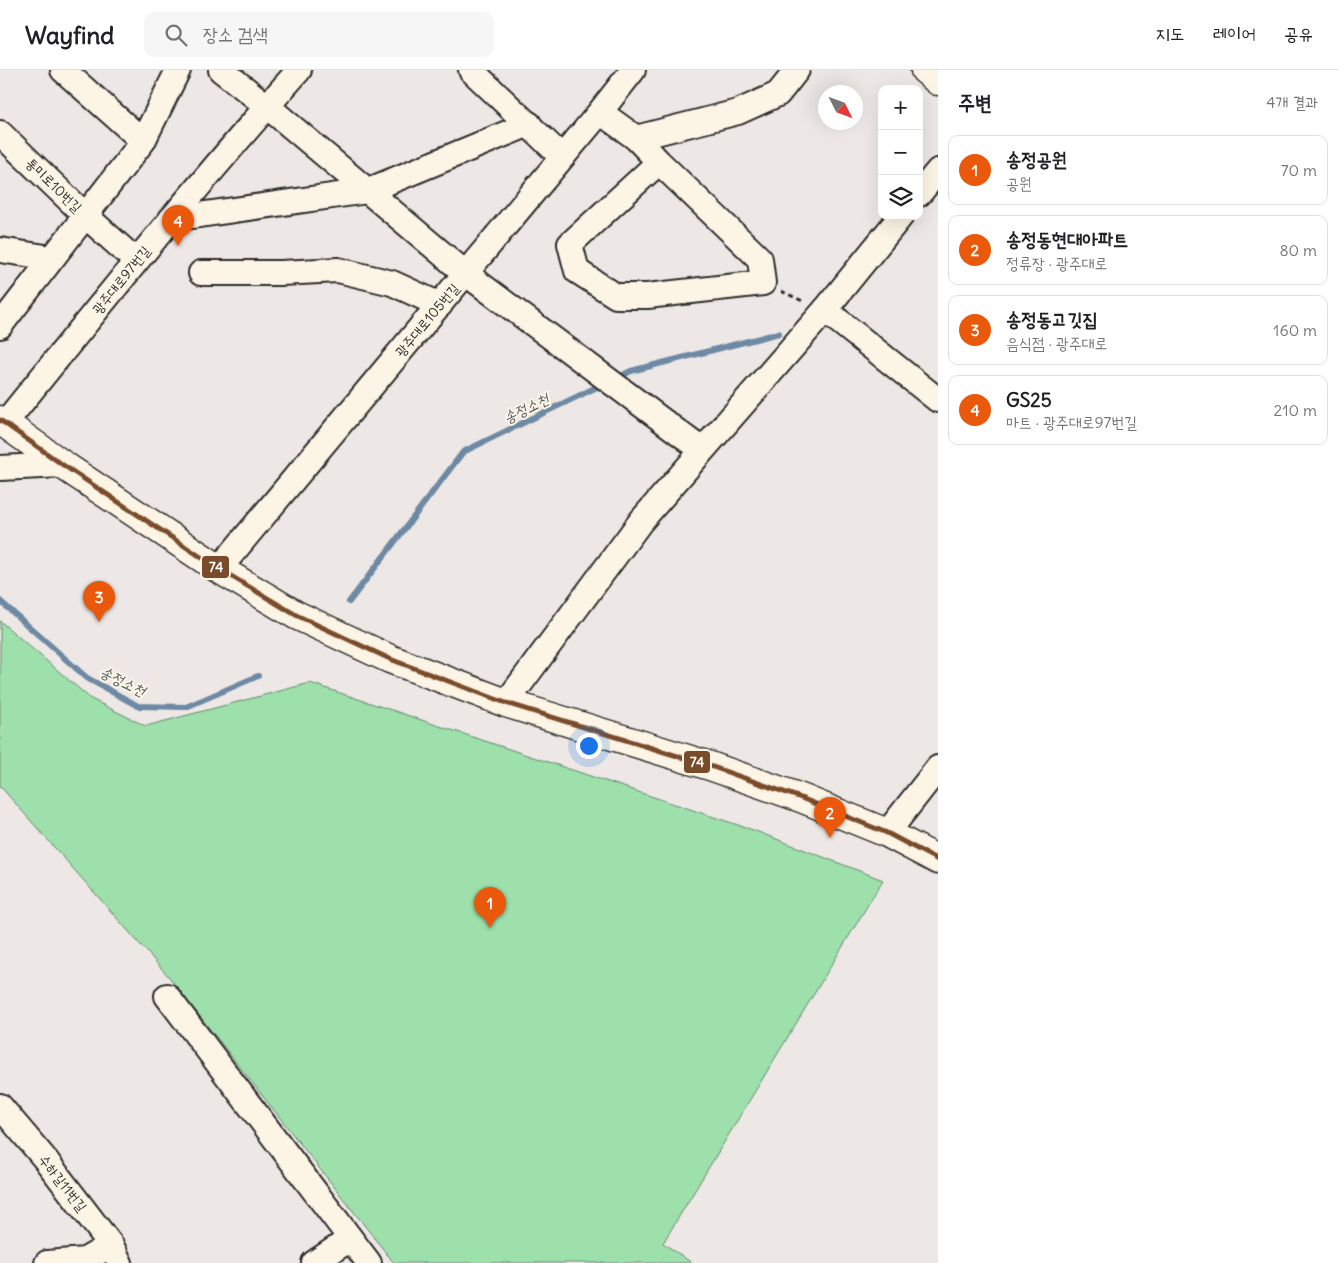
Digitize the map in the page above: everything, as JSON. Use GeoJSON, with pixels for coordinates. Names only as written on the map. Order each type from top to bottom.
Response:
{"type":"FeatureCollection","features":[{"type":"Feature","properties":{"kind":"street"},"geometry":{"type":"LineString","coordinates":[[63,70],[143,141]]}},
{"type":"Feature","properties":{"kind":"street"},"geometry":{"type":"LineString","coordinates":[[0,326],[143,141],[178,70]]}},
{"type":"Feature","properties":{"kind":"street"},"geometry":{"type":"LineString","coordinates":[[221,70],[465,273],[702,450]]}},
{"type":"Feature","properties":{"kind":"street","name":"광주대로97번길"},"geometry":{"type":"LineString","coordinates":[[2,422],[266,106],[299,70]]}},
{"type":"Feature","properties":{"kind":"street"},"geometry":{"type":"LineString","coordinates":[[471,70],[529,124],[562,158]]}},
{"type":"Feature","properties":{"kind":"street","name":"광주대로105번길"},"geometry":{"type":"LineString","coordinates":[[219,568],[562,158],[632,70]]}},
{"type":"Feature","properties":{"kind":"street"},"geometry":{"type":"LineString","coordinates":[[636,138],[738,112],[778,94],[797,70]]}},
{"type":"Feature","properties":{"kind":"street"},"geometry":{"type":"LineString","coordinates":[[925,70],[938,81]]}},
{"type":"Feature","properties":{"kind":"street"},"geometry":{"type":"LineString","coordinates":[[600,112],[636,138],[760,260],[762,283],[647,296],[616,296],[577,271],[570,244],[659,162]]}},
{"type":"Feature","properties":{"kind":"street"},"geometry":{"type":"LineString","coordinates":[[171,219],[367,191],[529,124]]}},
{"type":"Feature","properties":{"kind":"street","name":"통미로10번길"},"geometry":{"type":"LineString","coordinates":[[0,133],[136,261]]}},
{"type":"Feature","properties":{"kind":"street"},"geometry":{"type":"LineString","coordinates":[[923,189],[938,171]]}},
{"type":"Feature","properties":{"kind":"street"},"geometry":{"type":"LineString","coordinates":[[506,703],[641,521],[825,310],[898,220]]}},
{"type":"Feature","properties":{"kind":"street"},"geometry":{"type":"LineString","coordinates":[[0,250],[52,258]]}},
{"type":"Feature","properties":{"kind":"street"},"geometry":{"type":"LineString","coordinates":[[201,273],[281,273],[338,270],[392,283],[440,305]]}},
{"type":"Feature","properties":{"kind":"street"},"geometry":{"type":"LineString","coordinates":[[825,310],[938,400]]}},
{"type":"Feature","properties":{"kind":"street"},"geometry":{"type":"LineString","coordinates":[[2,422],[63,465],[219,568],[296,615],[390,659],[506,703],[710,766],[801,798],[887,833],[938,860]]}},
{"type":"Feature","properties":{"kind":"street"},"geometry":{"type":"LineString","coordinates":[[0,468],[63,465]]}},
{"type":"Feature","properties":{"kind":"street"},"geometry":{"type":"LineString","coordinates":[[887,833],[938,768]]}},
{"type":"Feature","properties":{"kind":"street"},"geometry":{"type":"LineString","coordinates":[[167,996],[369,1263]]}},
{"type":"Feature","properties":{"kind":"street","name":"수하길11번길"},"geometry":{"type":"LineString","coordinates":[[0,1106],[45,1159],[115,1254]]}},
{"type":"Feature","properties":{"kind":"street"},"geometry":{"type":"LineString","coordinates":[[314,1263],[350,1239]]}},
{"type":"Feature","properties":{"kind":"street"},"geometry":{"type":"LineString","coordinates":[[47,1262],[85,1260],[115,1254]]}},
{"type":"Feature","properties":{"kind":"path"},"geometry":{"type":"LineString","coordinates":[[762,283],[825,310]]}},
{"type":"Feature","properties":{"kind":"green space"},"geometry":{"type":"Polygon","coordinates":[[[0,621],[91,699],[146,726],[310,683],[753,830],[883,880],[663,1243],[692,1263],[394,1263],[169,977],[0,786],[0,621]]]}},
{"type":"Feature","properties":{"kind":"waterway","name":"송정소천"},"geometry":{"type":"LineString","coordinates":[[615,379],[631,371],[779,333]]}},
{"type":"Feature","properties":{"kind":"waterway","name":"송정소천"},"geometry":{"type":"LineString","coordinates":[[349,602],[463,452],[603,384]]}},
{"type":"Feature","properties":{"kind":"waterway","name":"송정소천"},"geometry":{"type":"LineString","coordinates":[[0,601],[87,678],[138,706],[186,707],[258,676]]}},
{"type":"Feature","properties":{"kind":"transit line","name":"74"},"geometry":{"type":"LineString","coordinates":[[0,420],[63,465],[219,569],[296,615],[390,659],[506,703],[710,766],[801,798],[887,833],[938,860]]}},
{"type":"Feature","properties":{"kind":"place","name":"GS25"},"geometry":{"type":"Point","coordinates":[178,246]}},
{"type":"Feature","properties":{"kind":"place","name":"송정동고깃집"},"geometry":{"type":"Point","coordinates":[99,622]}},
{"type":"Feature","properties":{"kind":"place","name":"송정동현대아파트"},"geometry":{"type":"Point","coordinates":[830,838]}},
{"type":"Feature","properties":{"kind":"place","name":"송정공원"},"geometry":{"type":"Point","coordinates":[490,928]}}]}
